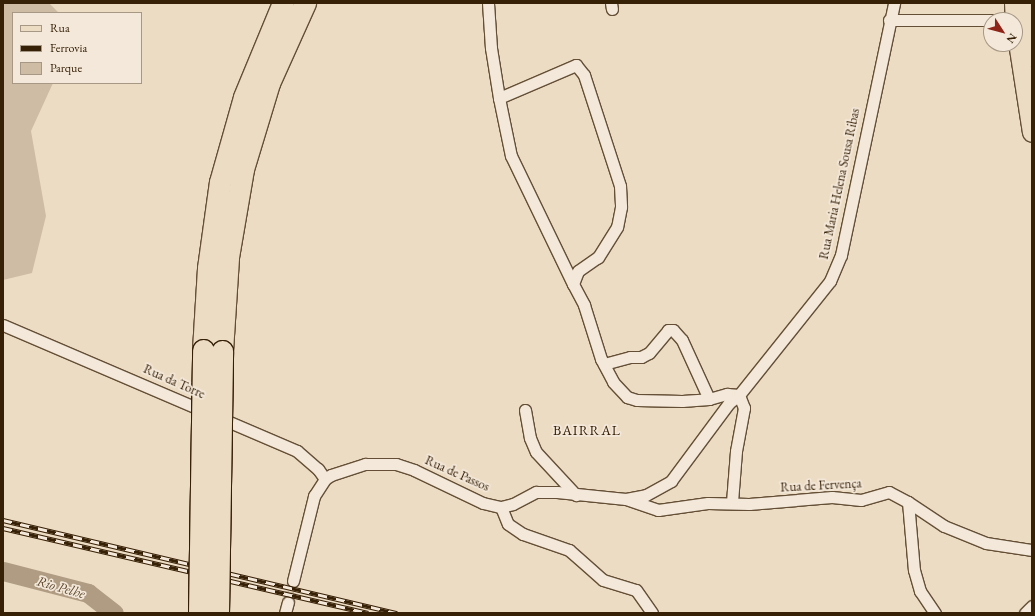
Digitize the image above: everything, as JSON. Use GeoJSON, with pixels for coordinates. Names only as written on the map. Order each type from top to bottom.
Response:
{"type":"FeatureCollection","features":[{"type":"Feature","properties":{"kind":"highway"},"geometry":{"type":"LineString","coordinates":[[218,613],[213,351],[208,268],[220,182],[244,97],[284,3]]}},
{"type":"Feature","properties":{"kind":"highway"},"geometry":{"type":"LineString","coordinates":[[199,613],[213,351],[243,169],[269,83],[305,3]]}},
{"type":"Feature","properties":{"kind":"main road"},"geometry":{"type":"LineString","coordinates":[[1027,3],[1032,58]]}},
{"type":"Feature","properties":{"kind":"main road"},"geometry":{"type":"LineString","coordinates":[[1020,52],[1032,133]]}},
{"type":"Feature","properties":{"kind":"street"},"geometry":{"type":"LineString","coordinates":[[488,3],[491,48],[499,98],[511,156],[584,304],[604,364],[613,382],[627,397],[651,402],[709,399],[728,394],[739,395],[744,408],[736,451],[732,502]]}},
{"type":"Feature","properties":{"kind":"street","name":"Rua Maria Helena Sousa Ribas"},"geometry":{"type":"LineString","coordinates":[[739,395],[830,281],[840,255],[889,20],[894,3]]}},
{"type":"Feature","properties":{"kind":"street"},"geometry":{"type":"LineString","coordinates":[[889,20],[983,20]]}},
{"type":"Feature","properties":{"kind":"street"},"geometry":{"type":"LineString","coordinates":[[499,98],[576,65],[584,75],[620,186],[621,207],[617,227],[611,240],[598,257],[578,271],[573,284]]}},
{"type":"Feature","properties":{"kind":"street","name":"Rua da Torre"},"geometry":{"type":"LineString","coordinates":[[3,325],[297,451],[318,469],[325,479]]}},
{"type":"Feature","properties":{"kind":"street"},"geometry":{"type":"LineString","coordinates":[[604,364],[630,357],[641,357],[649,353],[668,330],[673,330],[682,340],[709,399]]}},
{"type":"Feature","properties":{"kind":"street","name":"Rua de Passos"},"geometry":{"type":"LineString","coordinates":[[626,499],[646,495],[671,481],[729,403],[739,395]]}},
{"type":"Feature","properties":{"kind":"street"},"geometry":{"type":"LineString","coordinates":[[524,410],[530,438],[536,452],[576,495]]}},
{"type":"Feature","properties":{"kind":"street","name":"Rua de Passos"},"geometry":{"type":"LineString","coordinates":[[325,479],[365,464],[396,464],[414,470],[483,503],[501,507],[513,504],[536,492],[557,492],[626,499],[658,510],[708,502],[732,502]]}},
{"type":"Feature","properties":{"kind":"street"},"geometry":{"type":"LineString","coordinates":[[293,581],[308,511],[314,496],[325,479]]}},
{"type":"Feature","properties":{"kind":"street","name":"Rua de Fervença"},"geometry":{"type":"LineString","coordinates":[[732,502],[749,504],[832,497],[861,500],[889,492],[908,502],[944,526],[986,543],[1032,550]]}},
{"type":"Feature","properties":{"kind":"street"},"geometry":{"type":"LineString","coordinates":[[908,502],[914,570],[920,591],[934,613]]}},
{"type":"Feature","properties":{"kind":"street"},"geometry":{"type":"LineString","coordinates":[[501,507],[508,524],[522,534],[568,550],[603,580],[636,590],[652,613]]}},
{"type":"Feature","properties":{"kind":"street"},"geometry":{"type":"LineString","coordinates":[[1025,613],[1032,606]]}},
{"type":"Feature","properties":{"kind":"green space"},"geometry":{"type":"Polygon","coordinates":[[[3,3],[49,3],[58,12],[12,12],[12,84],[53,84],[31,131],[46,216],[32,273],[3,280],[3,3]]]}},
{"type":"Feature","properties":{"kind":"waterway","name":"Rio Pelhe"},"geometry":{"type":"LineString","coordinates":[[3,571],[88,593],[114,613]]}},
{"type":"Feature","properties":{"kind":"tunnel"},"geometry":{"type":"LineString","coordinates":[[288,602],[293,581]]}},
{"type":"Feature","properties":{"kind":"railway"},"geometry":{"type":"LineString","coordinates":[[3,520],[397,613]]}},
{"type":"Feature","properties":{"kind":"railway"},"geometry":{"type":"LineString","coordinates":[[3,528],[368,613]]}},
{"type":"Feature","properties":{"kind":"district","name":"BAIRRAL"},"geometry":{"type":"Point","coordinates":[587,430]}}]}
